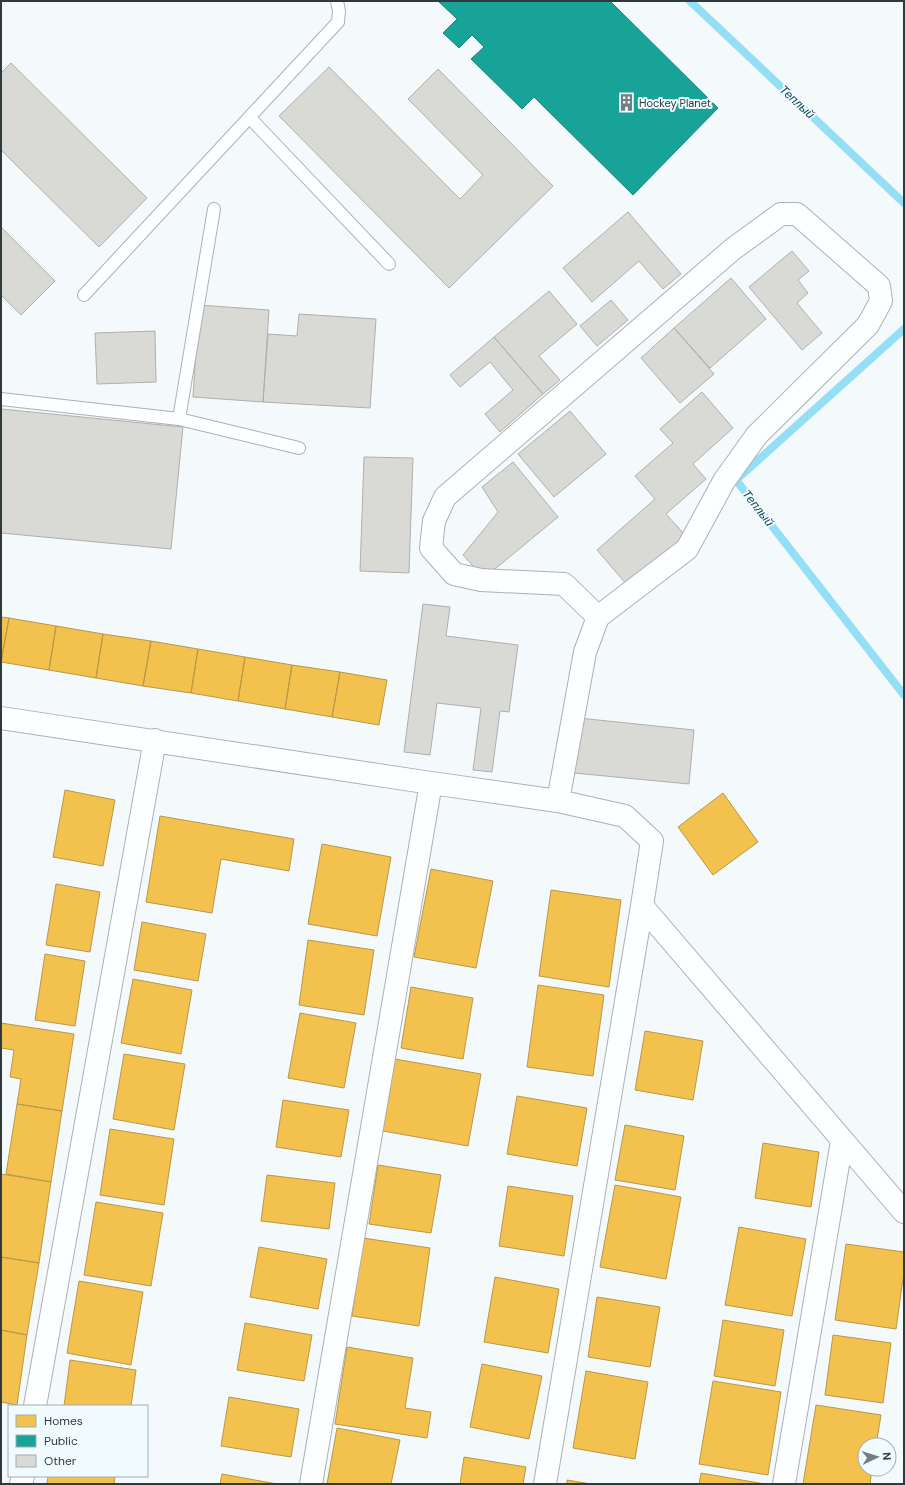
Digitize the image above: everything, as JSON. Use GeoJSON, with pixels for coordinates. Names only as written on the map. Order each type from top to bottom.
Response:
{"type":"FeatureCollection","features":[{"type":"Feature","properties":{"kind":"street"},"geometry":{"type":"LineString","coordinates":[[558,801],[585,652],[598,618],[687,548],[724,481],[757,435],[868,324],[881,301],[879,286],[797,214],[781,214],[733,249],[446,497],[434,521],[431,548],[454,574],[481,580],[564,584],[598,618]]}},
{"type":"Feature","properties":{"kind":"street"},"geometry":{"type":"LineString","coordinates":[[1,718],[558,801],[625,816],[652,841],[545,1484]]}},
{"type":"Feature","properties":{"kind":"street"},"geometry":{"type":"LineString","coordinates":[[35,1405],[155,740]]}},
{"type":"Feature","properties":{"kind":"street"},"geometry":{"type":"LineString","coordinates":[[311,1484],[431,783]]}},
{"type":"Feature","properties":{"kind":"street"},"geometry":{"type":"LineString","coordinates":[[642,906],[904,1212]]}},
{"type":"Feature","properties":{"kind":"street"},"geometry":{"type":"LineString","coordinates":[[784,1484],[842,1141]]}},
{"type":"Feature","properties":{"kind":"lane"},"geometry":{"type":"LineString","coordinates":[[84,295],[338,22],[339,10],[337,1]]}},
{"type":"Feature","properties":{"kind":"lane"},"geometry":{"type":"LineString","coordinates":[[250,118],[389,264]]}},
{"type":"Feature","properties":{"kind":"lane"},"geometry":{"type":"LineString","coordinates":[[179,419],[214,209]]}},
{"type":"Feature","properties":{"kind":"lane"},"geometry":{"type":"LineString","coordinates":[[1,399],[179,419],[299,448]]}},
{"type":"Feature","properties":{"kind":"building: Homes"},"geometry":{"type":"Polygon","coordinates":[[[1,617],[9,618],[1,662],[1,617]]]}},
{"type":"Feature","properties":{"kind":"building: Homes"},"geometry":{"type":"Polygon","coordinates":[[[9,618],[56,626],[49,670],[1,662],[9,618]]]}},
{"type":"Feature","properties":{"kind":"building: Homes"},"geometry":{"type":"Polygon","coordinates":[[[56,626],[103,634],[96,678],[49,670],[56,626]]]}},
{"type":"Feature","properties":{"kind":"building: Homes"},"geometry":{"type":"Polygon","coordinates":[[[103,634],[151,641],[143,686],[96,678],[103,634]]]}},
{"type":"Feature","properties":{"kind":"building: Homes"},"geometry":{"type":"Polygon","coordinates":[[[151,641],[198,649],[191,693],[143,686],[151,641]]]}},
{"type":"Feature","properties":{"kind":"building: Homes"},"geometry":{"type":"Polygon","coordinates":[[[198,649],[245,657],[238,701],[191,693],[198,649]]]}},
{"type":"Feature","properties":{"kind":"building: Homes"},"geometry":{"type":"Polygon","coordinates":[[[245,657],[292,665],[285,709],[238,701],[245,657]]]}},
{"type":"Feature","properties":{"kind":"building: Homes"},"geometry":{"type":"Polygon","coordinates":[[[292,665],[340,672],[332,717],[285,709],[292,665]]]}},
{"type":"Feature","properties":{"kind":"building: Homes"},"geometry":{"type":"Polygon","coordinates":[[[340,672],[387,680],[379,725],[332,717],[340,672]]]}},
{"type":"Feature","properties":{"kind":"building: Homes"},"geometry":{"type":"Polygon","coordinates":[[[65,790],[115,800],[103,866],[53,857],[65,790]]]}},
{"type":"Feature","properties":{"kind":"building: Homes"},"geometry":{"type":"Polygon","coordinates":[[[723,793],[758,842],[713,875],[678,827],[723,793]]]}},
{"type":"Feature","properties":{"kind":"building: Homes"},"geometry":{"type":"Polygon","coordinates":[[[160,816],[294,839],[289,871],[221,859],[212,913],[146,902],[160,816]]]}},
{"type":"Feature","properties":{"kind":"building: Homes"},"geometry":{"type":"Polygon","coordinates":[[[322,844],[391,857],[377,936],[308,924],[322,844]]]}},
{"type":"Feature","properties":{"kind":"building: Homes"},"geometry":{"type":"Polygon","coordinates":[[[431,869],[493,881],[476,968],[414,957],[431,869]]]}},
{"type":"Feature","properties":{"kind":"building: Homes"},"geometry":{"type":"Polygon","coordinates":[[[56,884],[100,892],[90,952],[46,945],[56,884]]]}},
{"type":"Feature","properties":{"kind":"building: Homes"},"geometry":{"type":"Polygon","coordinates":[[[551,890],[621,900],[609,987],[539,976],[551,890]]]}},
{"type":"Feature","properties":{"kind":"building: Homes"},"geometry":{"type":"Polygon","coordinates":[[[142,922],[206,934],[198,981],[134,970],[142,922]]]}},
{"type":"Feature","properties":{"kind":"building: Homes"},"geometry":{"type":"Polygon","coordinates":[[[308,940],[374,950],[364,1015],[299,1005],[308,940]]]}},
{"type":"Feature","properties":{"kind":"building: Homes"},"geometry":{"type":"Polygon","coordinates":[[[45,954],[85,961],[75,1026],[35,1020],[45,954]]]}},
{"type":"Feature","properties":{"kind":"building: Homes"},"geometry":{"type":"Polygon","coordinates":[[[133,979],[192,990],[181,1054],[121,1043],[133,979]]]}},
{"type":"Feature","properties":{"kind":"building: Homes"},"geometry":{"type":"Polygon","coordinates":[[[538,985],[604,995],[593,1076],[527,1067],[538,985]]]}},
{"type":"Feature","properties":{"kind":"building: Homes"},"geometry":{"type":"Polygon","coordinates":[[[411,987],[473,998],[463,1059],[401,1048],[411,987]]]}},
{"type":"Feature","properties":{"kind":"building: Homes"},"geometry":{"type":"Polygon","coordinates":[[[300,1013],[356,1023],[344,1088],[288,1078],[300,1013]]]}},
{"type":"Feature","properties":{"kind":"building: Homes"},"geometry":{"type":"Polygon","coordinates":[[[1,1023],[74,1034],[62,1111],[17,1104],[21,1079],[10,1077],[14,1050],[1,1048],[1,1023]]]}},
{"type":"Feature","properties":{"kind":"building: Homes"},"geometry":{"type":"Polygon","coordinates":[[[645,1031],[703,1041],[693,1100],[635,1090],[645,1031]]]}},
{"type":"Feature","properties":{"kind":"building: Homes"},"geometry":{"type":"Polygon","coordinates":[[[124,1054],[185,1064],[174,1130],[113,1119],[124,1054]]]}},
{"type":"Feature","properties":{"kind":"building: Homes"},"geometry":{"type":"Polygon","coordinates":[[[395,1059],[481,1074],[468,1146],[383,1131],[395,1059]]]}},
{"type":"Feature","properties":{"kind":"building: Homes"},"geometry":{"type":"Polygon","coordinates":[[[517,1096],[587,1108],[577,1166],[507,1154],[517,1096]]]}},
{"type":"Feature","properties":{"kind":"building: Homes"},"geometry":{"type":"Polygon","coordinates":[[[283,1100],[349,1110],[341,1157],[276,1147],[283,1100]]]}},
{"type":"Feature","properties":{"kind":"building: Homes"},"geometry":{"type":"Polygon","coordinates":[[[17,1104],[62,1111],[51,1182],[6,1174],[17,1104]]]}},
{"type":"Feature","properties":{"kind":"building: Homes"},"geometry":{"type":"Polygon","coordinates":[[[625,1125],[684,1136],[675,1190],[615,1180],[625,1125]]]}},
{"type":"Feature","properties":{"kind":"building: Homes"},"geometry":{"type":"Polygon","coordinates":[[[110,1129],[174,1139],[164,1205],[100,1195],[110,1129]]]}},
{"type":"Feature","properties":{"kind":"building: Homes"},"geometry":{"type":"Polygon","coordinates":[[[763,1143],[819,1152],[811,1207],[755,1198],[763,1143]]]}},
{"type":"Feature","properties":{"kind":"building: Homes"},"geometry":{"type":"Polygon","coordinates":[[[378,1165],[441,1175],[431,1233],[369,1224],[378,1165]]]}},
{"type":"Feature","properties":{"kind":"building: Homes"},"geometry":{"type":"Polygon","coordinates":[[[1,1174],[51,1182],[39,1263],[1,1257],[1,1174]]]}},
{"type":"Feature","properties":{"kind":"building: Homes"},"geometry":{"type":"Polygon","coordinates":[[[267,1175],[335,1183],[329,1229],[261,1221],[267,1175]]]}},
{"type":"Feature","properties":{"kind":"building: Homes"},"geometry":{"type":"Polygon","coordinates":[[[615,1185],[681,1197],[666,1279],[600,1267],[615,1185]]]}},
{"type":"Feature","properties":{"kind":"building: Homes"},"geometry":{"type":"Polygon","coordinates":[[[508,1186],[573,1196],[564,1256],[499,1246],[508,1186]]]}},
{"type":"Feature","properties":{"kind":"building: Homes"},"geometry":{"type":"Polygon","coordinates":[[[96,1202],[163,1213],[151,1286],[84,1275],[96,1202]]]}},
{"type":"Feature","properties":{"kind":"building: Homes"},"geometry":{"type":"Polygon","coordinates":[[[739,1227],[806,1239],[792,1316],[725,1305],[739,1227]]]}},
{"type":"Feature","properties":{"kind":"building: Homes"},"geometry":{"type":"Polygon","coordinates":[[[363,1238],[430,1248],[419,1326],[352,1316],[363,1238]]]}},
{"type":"Feature","properties":{"kind":"building: Homes"},"geometry":{"type":"Polygon","coordinates":[[[846,1244],[904,1252],[904,1272],[896,1329],[835,1320],[846,1244]]]}},
{"type":"Feature","properties":{"kind":"building: Homes"},"geometry":{"type":"Polygon","coordinates":[[[259,1247],[327,1259],[318,1309],[250,1297],[259,1247]]]}},
{"type":"Feature","properties":{"kind":"building: Homes"},"geometry":{"type":"Polygon","coordinates":[[[1,1257],[39,1263],[27,1335],[1,1330],[1,1257]]]}},
{"type":"Feature","properties":{"kind":"building: Homes"},"geometry":{"type":"Polygon","coordinates":[[[495,1277],[559,1289],[548,1353],[484,1342],[495,1277]]]}},
{"type":"Feature","properties":{"kind":"building: Homes"},"geometry":{"type":"Polygon","coordinates":[[[79,1281],[143,1292],[131,1365],[67,1353],[79,1281]]]}},
{"type":"Feature","properties":{"kind":"building: Homes"},"geometry":{"type":"Polygon","coordinates":[[[597,1297],[660,1307],[650,1367],[588,1357],[597,1297]]]}},
{"type":"Feature","properties":{"kind":"building: Homes"},"geometry":{"type":"Polygon","coordinates":[[[723,1320],[784,1330],[775,1386],[714,1376],[723,1320]]]}},
{"type":"Feature","properties":{"kind":"building: Homes"},"geometry":{"type":"Polygon","coordinates":[[[245,1323],[312,1335],[304,1381],[237,1370],[245,1323]]]}},
{"type":"Feature","properties":{"kind":"building: Homes"},"geometry":{"type":"Polygon","coordinates":[[[1,1330],[27,1335],[17,1405],[1,1402],[1,1330]]]}},
{"type":"Feature","properties":{"kind":"building: Homes"},"geometry":{"type":"Polygon","coordinates":[[[833,1335],[891,1343],[883,1403],[825,1395],[833,1335]]]}},
{"type":"Feature","properties":{"kind":"building: Homes"},"geometry":{"type":"Polygon","coordinates":[[[347,1347],[413,1358],[405,1408],[431,1412],[427,1438],[335,1424],[347,1347]]]}},
{"type":"Feature","properties":{"kind":"building: Homes"},"geometry":{"type":"Polygon","coordinates":[[[70,1360],[136,1370],[131,1405],[64,1405],[70,1360]]]}},
{"type":"Feature","properties":{"kind":"building: Homes"},"geometry":{"type":"Polygon","coordinates":[[[482,1364],[542,1376],[529,1439],[470,1427],[482,1364]]]}},
{"type":"Feature","properties":{"kind":"building: Homes"},"geometry":{"type":"Polygon","coordinates":[[[586,1371],[648,1382],[635,1459],[573,1448],[586,1371]]]}},
{"type":"Feature","properties":{"kind":"building: Homes"},"geometry":{"type":"Polygon","coordinates":[[[713,1381],[781,1392],[768,1475],[699,1464],[713,1381]]]}},
{"type":"Feature","properties":{"kind":"building: Homes"},"geometry":{"type":"Polygon","coordinates":[[[229,1397],[299,1409],[291,1457],[221,1446],[229,1397]]]}},
{"type":"Feature","properties":{"kind":"building: Homes"},"geometry":{"type":"Polygon","coordinates":[[[816,1405],[881,1415],[877,1437],[857,1437],[857,1477],[871,1477],[870,1484],[803,1484],[816,1405]]]}},
{"type":"Feature","properties":{"kind":"building: Homes"},"geometry":{"type":"Polygon","coordinates":[[[337,1428],[400,1440],[391,1484],[327,1484],[337,1428]]]}},
{"type":"Feature","properties":{"kind":"building: Homes"},"geometry":{"type":"Polygon","coordinates":[[[464,1457],[526,1467],[523,1484],[460,1484],[464,1457]]]}},
{"type":"Feature","properties":{"kind":"building: Homes"},"geometry":{"type":"Polygon","coordinates":[[[701,1473],[765,1484],[699,1484],[701,1473]]]}},
{"type":"Feature","properties":{"kind":"building: Homes"},"geometry":{"type":"Polygon","coordinates":[[[222,1474],[277,1484],[220,1484],[222,1474]]]}},
{"type":"Feature","properties":{"kind":"building: Homes"},"geometry":{"type":"Polygon","coordinates":[[[48,1477],[115,1477],[114,1484],[47,1484],[48,1477]]]}},
{"type":"Feature","properties":{"kind":"building: Homes"},"geometry":{"type":"Polygon","coordinates":[[[567,1480],[591,1484],[567,1484],[567,1480]]]}},
{"type":"Feature","properties":{"kind":"building: Public","name":"Hockey Planet"},"geometry":{"type":"Polygon","coordinates":[[[438,1],[610,1],[718,108],[633,195],[534,97],[522,109],[471,59],[484,47],[472,35],[459,48],[443,33],[457,19],[438,1]]]}},
{"type":"Feature","properties":{"kind":"building: Other"},"geometry":{"type":"Polygon","coordinates":[[[11,63],[147,198],[99,247],[1,150],[1,73],[11,63]]]}},
{"type":"Feature","properties":{"kind":"building: Other"},"geometry":{"type":"Polygon","coordinates":[[[329,67],[460,199],[483,175],[408,99],[438,69],[553,186],[449,288],[279,116],[329,67]]]}},
{"type":"Feature","properties":{"kind":"building: Other"},"geometry":{"type":"Polygon","coordinates":[[[628,212],[681,274],[663,289],[639,261],[592,302],[563,268],[628,212]]]}},
{"type":"Feature","properties":{"kind":"building: Other"},"geometry":{"type":"Polygon","coordinates":[[[1,227],[55,281],[21,315],[1,295],[1,227]]]}},
{"type":"Feature","properties":{"kind":"building: Other"},"geometry":{"type":"Polygon","coordinates":[[[792,251],[809,271],[798,280],[808,293],[797,303],[822,333],[802,350],[749,287],[792,251]]]}},
{"type":"Feature","properties":{"kind":"building: Other"},"geometry":{"type":"Polygon","coordinates":[[[731,278],[766,319],[710,368],[674,328],[731,278]]]}},
{"type":"Feature","properties":{"kind":"building: Other"},"geometry":{"type":"Polygon","coordinates":[[[549,291],[577,324],[539,356],[560,380],[543,394],[494,337],[549,291]]]}},
{"type":"Feature","properties":{"kind":"building: Other"},"geometry":{"type":"Polygon","coordinates":[[[611,300],[628,320],[597,346],[580,326],[611,300]]]}},
{"type":"Feature","properties":{"kind":"building: Other"},"geometry":{"type":"Polygon","coordinates":[[[199,305],[269,310],[263,402],[193,397],[199,305]]]}},
{"type":"Feature","properties":{"kind":"building: Other"},"geometry":{"type":"Polygon","coordinates":[[[299,314],[376,319],[370,408],[263,402],[268,334],[297,336],[299,314]]]}},
{"type":"Feature","properties":{"kind":"building: Other"},"geometry":{"type":"Polygon","coordinates":[[[674,328],[714,374],[680,403],[641,358],[674,328]]]}},
{"type":"Feature","properties":{"kind":"building: Other"},"geometry":{"type":"Polygon","coordinates":[[[155,331],[156,382],[97,384],[95,333],[155,331]]]}},
{"type":"Feature","properties":{"kind":"building: Other"},"geometry":{"type":"Polygon","coordinates":[[[494,337],[543,394],[500,432],[485,414],[513,390],[490,362],[460,387],[450,375],[494,337]]]}},
{"type":"Feature","properties":{"kind":"building: Other"},"geometry":{"type":"Polygon","coordinates":[[[702,392],[733,428],[693,464],[706,479],[666,514],[686,536],[628,586],[597,550],[655,499],[635,476],[673,443],[660,429],[702,392]]]}},
{"type":"Feature","properties":{"kind":"building: Other"},"geometry":{"type":"Polygon","coordinates":[[[1,409],[183,427],[171,549],[1,533],[1,409]]]}},
{"type":"Feature","properties":{"kind":"building: Other"},"geometry":{"type":"Polygon","coordinates":[[[570,411],[606,454],[554,497],[518,454],[570,411]]]}},
{"type":"Feature","properties":{"kind":"building: Other"},"geometry":{"type":"Polygon","coordinates":[[[364,457],[413,458],[409,573],[360,571],[364,457]]]}},
{"type":"Feature","properties":{"kind":"building: Other"},"geometry":{"type":"Polygon","coordinates":[[[513,462],[558,517],[484,578],[463,555],[498,512],[482,487],[513,462]]]}},
{"type":"Feature","properties":{"kind":"building: Other"},"geometry":{"type":"Polygon","coordinates":[[[423,604],[450,607],[446,636],[518,645],[509,712],[500,711],[492,772],[473,770],[481,708],[437,703],[430,755],[404,752],[423,604]]]}},
{"type":"Feature","properties":{"kind":"building: Other"},"geometry":{"type":"Polygon","coordinates":[[[579,718],[694,730],[689,784],[574,773],[579,718]]]}},
{"type":"Feature","properties":{"kind":"waterway","name":"Теплый"},"geometry":{"type":"LineString","coordinates":[[690,1],[904,203]]}},
{"type":"Feature","properties":{"kind":"waterway","name":"Теплый"},"geometry":{"type":"LineString","coordinates":[[904,329],[736,480],[904,695]]}},
{"type":"Feature","properties":{"kind":"place","name":"Hockey Planet"},"geometry":{"type":"Point","coordinates":[626,103]}}]}
